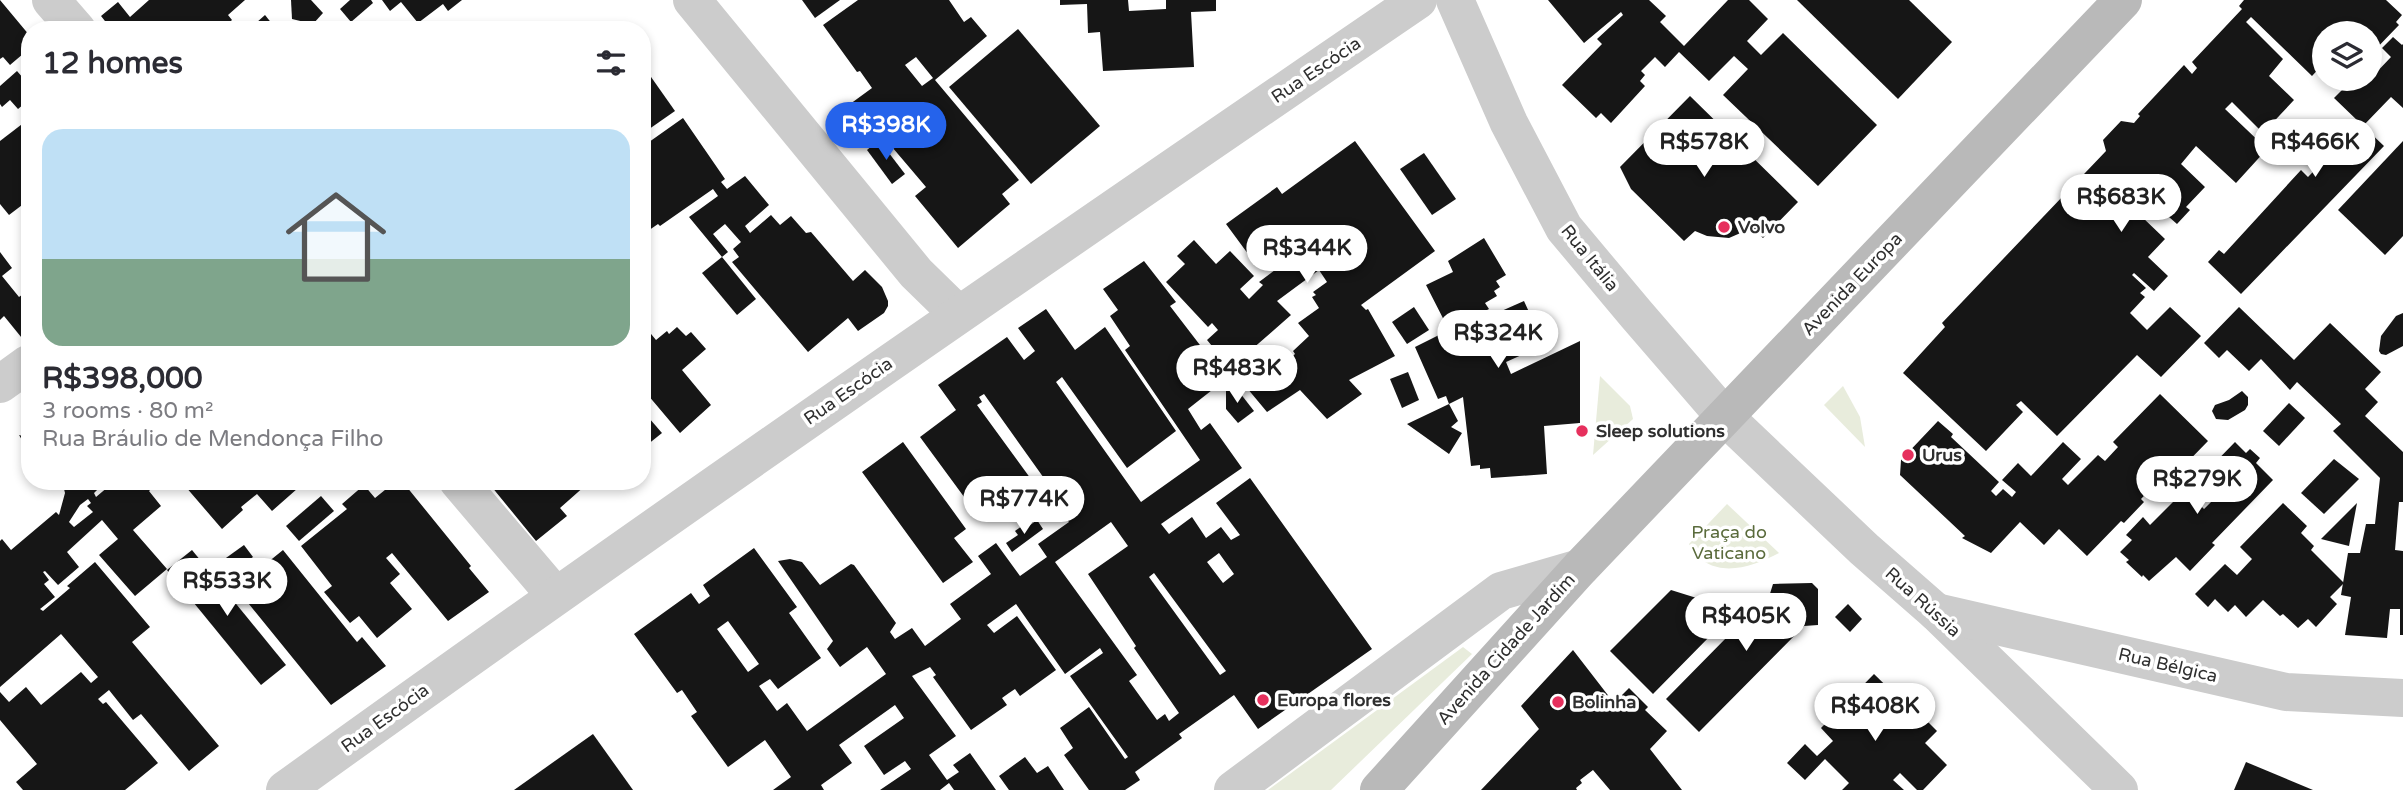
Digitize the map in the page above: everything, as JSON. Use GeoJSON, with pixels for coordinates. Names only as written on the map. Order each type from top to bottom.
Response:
{"type":"FeatureCollection","features":[{"type":"Feature","properties":{"kind":"main road","name":"Avenida Europa"},"geometry":{"type":"LineString","coordinates":[[1580,568],[2123,0]]}},
{"type":"Feature","properties":{"kind":"main road","name":"Avenida Cidade Jardim"},"geometry":{"type":"LineString","coordinates":[[1379,790],[1580,568]]}},
{"type":"Feature","properties":{"kind":"street"},"geometry":{"type":"LineString","coordinates":[[51,0],[68,21]]}},
{"type":"Feature","properties":{"kind":"street"},"geometry":{"type":"LineString","coordinates":[[692,0],[916,273],[958,314]]}},
{"type":"Feature","properties":{"kind":"street","name":"Rua Escócia"},"geometry":{"type":"LineString","coordinates":[[285,790],[555,595],[958,314],[1418,0]]}},
{"type":"Feature","properties":{"kind":"street","name":"Rua Itália"},"geometry":{"type":"LineString","coordinates":[[1455,0],[1509,123],[1564,228],[1725,417]]}},
{"type":"Feature","properties":{"kind":"street","name":"Rua Rússia"},"geometry":{"type":"LineString","coordinates":[[1725,417],[1864,549],[1936,612],[2119,790]]}},
{"type":"Feature","properties":{"kind":"street"},"geometry":{"type":"LineString","coordinates":[[466,490],[555,595]]}},
{"type":"Feature","properties":{"kind":"street","name":"Avenida Cidade Jardim"},"geometry":{"type":"LineString","coordinates":[[1233,790],[1501,591],[1580,568]]}},
{"type":"Feature","properties":{"kind":"street","name":"Rua Bélgica"},"geometry":{"type":"LineString","coordinates":[[1936,612],[2286,692],[2403,698]]}},
{"type":"Feature","properties":{"kind":"green space"},"geometry":{"type":"Polygon","coordinates":[[[1600,376],[1630,406],[1633,419],[1593,455],[1600,376]]]}},
{"type":"Feature","properties":{"kind":"green space"},"geometry":{"type":"Polygon","coordinates":[[[1843,386],[1860,417],[1865,447],[1824,405],[1843,386]]]}},
{"type":"Feature","properties":{"kind":"green space","name":"Praça do Vaticano"},"geometry":{"type":"Polygon","coordinates":[[[1727,504],[1779,553],[1755,564],[1730,568],[1707,563],[1697,556],[1689,544],[1727,504]]]}},
{"type":"Feature","properties":{"kind":"green space"},"geometry":{"type":"Polygon","coordinates":[[[1463,647],[1472,654],[1331,790],[1268,790],[1463,647]]]}},
{"type":"Feature","properties":{"kind":"building"},"geometry":{"type":"Polygon","coordinates":[[[0,0],[21,25],[21,56],[10,65],[3,57],[0,59],[0,0]]]}},
{"type":"Feature","properties":{"kind":"building"},"geometry":{"type":"Polygon","coordinates":[[[149,0],[245,0],[228,15],[231,21],[105,21],[101,16],[118,2],[130,17],[149,0]]]}},
{"type":"Feature","properties":{"kind":"building"},"geometry":{"type":"Polygon","coordinates":[[[291,0],[311,0],[323,13],[316,21],[292,19],[291,0]]]}},
{"type":"Feature","properties":{"kind":"building"},"geometry":{"type":"Polygon","coordinates":[[[350,0],[371,0],[373,3],[352,21],[340,9],[350,0]]]}},
{"type":"Feature","properties":{"kind":"building"},"geometry":{"type":"Polygon","coordinates":[[[382,0],[462,0],[448,11],[443,4],[421,21],[416,21],[401,2],[390,11],[382,0]]]}},
{"type":"Feature","properties":{"kind":"building"},"geometry":{"type":"Polygon","coordinates":[[[802,0],[840,0],[815,18],[802,0]]]}},
{"type":"Feature","properties":{"kind":"building"},"geometry":{"type":"Polygon","coordinates":[[[858,0],[949,0],[964,22],[971,17],[987,36],[935,80],[1019,180],[1002,194],[1010,204],[958,248],[915,196],[926,187],[881,134],[889,128],[882,119],[867,132],[846,107],[872,88],[823,25],[858,0]],[[916,57],[905,65],[922,86],[933,78],[916,57]]]}},
{"type":"Feature","properties":{"kind":"building"},"geometry":{"type":"Polygon","coordinates":[[[1060,0],[1128,0],[1129,11],[1166,9],[1166,0],[1216,0],[1216,11],[1191,12],[1194,67],[1103,71],[1100,32],[1088,33],[1087,4],[1060,5],[1060,0]]]}},
{"type":"Feature","properties":{"kind":"building"},"geometry":{"type":"Polygon","coordinates":[[[1548,0],[1649,0],[1666,16],[1660,22],[1684,46],[1728,0],[1749,0],[1768,19],[1747,41],[1761,55],[1783,33],[1877,125],[1818,186],[1723,95],[1748,69],[1734,56],[1709,81],[1679,52],[1665,67],[1655,57],[1641,71],[1645,75],[1640,81],[1645,86],[1611,123],[1601,113],[1596,118],[1562,85],[1602,44],[1597,39],[1623,15],[1621,12],[1584,43],[1548,0]]]}},
{"type":"Feature","properties":{"kind":"building"},"geometry":{"type":"Polygon","coordinates":[[[1797,0],[1909,0],[1952,42],[1898,99],[1797,0]]]}},
{"type":"Feature","properties":{"kind":"building"},"geometry":{"type":"Polygon","coordinates":[[[2244,0],[2386,0],[2402,15],[2396,22],[2399,25],[2382,43],[2382,21],[2312,21],[2312,76],[2251,17],[2246,22],[2283,59],[2269,76],[2294,100],[2263,133],[2232,102],[2225,109],[2267,149],[2236,183],[2196,146],[2181,164],[2205,187],[2186,207],[2190,210],[2177,224],[2161,210],[2158,214],[2126,182],[2117,193],[2165,239],[2148,257],[2168,276],[2154,291],[2134,273],[2132,275],[2146,288],[2140,293],[2145,297],[2130,313],[2147,330],[2170,307],[2201,336],[2161,377],[2137,355],[2057,436],[2021,401],[2016,405],[2023,412],[1986,451],[1903,373],[1945,327],[1942,323],[2106,151],[2103,140],[2121,121],[2134,123],[2140,116],[2138,114],[2184,65],[2192,74],[2197,68],[2192,62],[2242,9],[2239,6],[2244,0]]]}},
{"type":"Feature","properties":{"kind":"building"},"geometry":{"type":"Polygon","coordinates":[[[265,15],[270,21],[258,21],[265,15]]]}},
{"type":"Feature","properties":{"kind":"building"},"geometry":{"type":"Polygon","coordinates":[[[1018,29],[1100,126],[1031,184],[949,87],[1018,29]]]}},
{"type":"Feature","properties":{"kind":"building"},"geometry":{"type":"Polygon","coordinates":[[[2393,37],[2403,44],[2403,108],[2391,97],[2363,126],[2384,146],[2241,294],[2208,262],[2219,250],[2224,254],[2301,170],[2308,177],[2360,123],[2334,98],[2341,91],[2382,91],[2382,66],[2391,57],[2382,48],[2393,37]]]}},
{"type":"Feature","properties":{"kind":"building"},"geometry":{"type":"Polygon","coordinates":[[[17,71],[21,76],[21,106],[18,109],[10,100],[2,107],[0,86],[17,71]]]}},
{"type":"Feature","properties":{"kind":"building"},"geometry":{"type":"Polygon","coordinates":[[[651,77],[675,111],[651,128],[651,77]]]}},
{"type":"Feature","properties":{"kind":"building"},"geometry":{"type":"Polygon","coordinates":[[[1690,96],[1798,202],[1763,238],[1752,228],[1729,238],[1707,236],[1695,231],[1684,241],[1631,189],[1620,167],[1690,96]]]}},
{"type":"Feature","properties":{"kind":"building"},"geometry":{"type":"Polygon","coordinates":[[[683,118],[725,179],[721,182],[727,189],[745,176],[769,205],[745,226],[750,233],[771,215],[780,225],[791,216],[806,233],[811,232],[853,281],[865,270],[882,287],[888,301],[884,313],[858,331],[848,318],[808,352],[732,262],[739,257],[733,249],[741,242],[725,224],[713,234],[728,252],[722,257],[689,217],[718,196],[713,189],[660,226],[658,224],[651,229],[651,141],[683,118]]]}},
{"type":"Feature","properties":{"kind":"building"},"geometry":{"type":"Polygon","coordinates":[[[21,125],[21,206],[9,215],[0,204],[0,141],[21,125]]]}},
{"type":"Feature","properties":{"kind":"building"},"geometry":{"type":"Polygon","coordinates":[[[879,140],[905,174],[892,184],[867,150],[879,140]]]}},
{"type":"Feature","properties":{"kind":"building"},"geometry":{"type":"Polygon","coordinates":[[[1355,141],[1435,251],[1361,305],[1368,309],[1395,356],[1349,380],[1362,394],[1327,419],[1300,390],[1267,412],[1207,340],[1218,330],[1212,323],[1208,327],[1166,282],[1185,264],[1177,256],[1194,240],[1216,264],[1230,251],[1254,276],[1240,289],[1249,299],[1263,285],[1259,282],[1315,240],[1304,226],[1254,262],[1226,224],[1277,187],[1282,194],[1355,141]],[[1319,270],[1277,301],[1291,315],[1251,350],[1255,355],[1253,357],[1276,383],[1282,377],[1276,371],[1295,354],[1293,351],[1309,336],[1298,323],[1319,308],[1312,297],[1316,295],[1313,292],[1327,282],[1319,270]]]}},
{"type":"Feature","properties":{"kind":"building"},"geometry":{"type":"Polygon","coordinates":[[[2403,141],[2403,236],[2385,255],[2338,210],[2403,141]]]}},
{"type":"Feature","properties":{"kind":"building"},"geometry":{"type":"Polygon","coordinates":[[[1424,153],[1456,199],[1432,215],[1400,169],[1424,153]]]}},
{"type":"Feature","properties":{"kind":"building"},"geometry":{"type":"Polygon","coordinates":[[[1484,238],[1506,275],[1496,281],[1500,287],[1494,291],[1497,296],[1485,303],[1489,309],[1452,328],[1454,332],[1524,301],[1544,345],[1506,362],[1511,374],[1580,341],[1580,423],[1544,426],[1547,474],[1491,478],[1490,468],[1471,466],[1463,397],[1449,404],[1446,396],[1438,399],[1415,347],[1449,330],[1426,285],[1453,272],[1448,261],[1484,238]]]}},
{"type":"Feature","properties":{"kind":"building"},"geometry":{"type":"Polygon","coordinates":[[[0,252],[12,268],[2,276],[19,297],[21,296],[21,337],[4,316],[0,320],[0,252]]]}},
{"type":"Feature","properties":{"kind":"building"},"geometry":{"type":"Polygon","coordinates":[[[722,257],[756,299],[737,315],[702,273],[722,257]]]}},
{"type":"Feature","properties":{"kind":"building"},"geometry":{"type":"Polygon","coordinates":[[[1144,261],[1176,302],[1170,306],[1226,379],[1188,409],[1201,430],[1210,423],[1242,468],[1161,524],[1169,534],[1192,517],[1206,538],[1221,527],[1231,540],[1240,535],[1216,503],[1250,478],[1372,649],[1258,729],[1234,695],[1179,734],[1182,738],[1135,772],[1140,780],[1125,790],[1089,790],[1064,755],[1073,748],[1060,728],[1089,707],[1125,759],[1128,757],[1070,676],[1103,653],[1100,648],[1065,674],[1016,604],[987,625],[994,633],[1017,616],[1056,670],[1020,696],[1015,689],[1009,693],[1002,698],[1007,705],[971,730],[933,677],[936,675],[930,667],[912,676],[956,736],[929,755],[947,780],[959,772],[953,765],[970,753],[996,790],[954,790],[949,783],[940,790],[880,790],[911,769],[905,761],[884,775],[864,746],[904,718],[895,705],[839,745],[852,763],[821,785],[824,790],[773,790],[791,777],[765,740],[728,767],[691,716],[697,712],[682,690],[677,693],[634,634],[691,593],[699,604],[710,596],[703,585],[754,548],[797,607],[789,613],[821,658],[778,689],[770,679],[759,686],[777,711],[787,703],[807,731],[886,674],[867,647],[840,667],[827,649],[833,641],[778,561],[790,559],[802,562],[820,585],[851,564],[854,565],[896,623],[890,632],[895,639],[912,628],[925,646],[961,619],[950,604],[991,574],[978,556],[996,543],[1020,576],[1047,557],[1038,544],[1069,522],[1052,498],[1056,495],[984,394],[979,397],[982,402],[977,405],[1036,486],[1002,511],[994,498],[978,510],[973,503],[970,505],[920,437],[956,410],[938,385],[1007,337],[1024,360],[1035,351],[1018,328],[1046,309],[1075,350],[1105,327],[1176,431],[1127,468],[1062,377],[1056,382],[1141,502],[1200,460],[1125,350],[1130,346],[1110,316],[1118,310],[1103,289],[1144,261]],[[1111,522],[1055,562],[1137,675],[1129,681],[1157,720],[1165,714],[1169,721],[1179,713],[1088,574],[1128,546],[1111,522]],[[1219,553],[1207,562],[1223,583],[1234,574],[1219,553]],[[1154,573],[1149,577],[1220,675],[1226,671],[1154,573]],[[728,621],[717,629],[748,672],[759,664],[728,621]]]}},
{"type":"Feature","properties":{"kind":"building"},"geometry":{"type":"Polygon","coordinates":[[[1414,307],[1429,330],[1407,344],[1392,322],[1414,307]]]}},
{"type":"Feature","properties":{"kind":"building"},"geometry":{"type":"Polygon","coordinates":[[[2239,307],[2294,360],[2330,323],[2381,372],[2365,389],[2378,402],[2365,416],[2403,452],[2403,502],[2399,502],[2395,550],[2403,551],[2403,635],[2400,635],[2400,609],[2390,609],[2387,638],[2345,635],[2351,597],[2341,595],[2348,553],[2360,553],[2366,524],[2375,524],[2380,478],[2333,431],[2341,424],[2297,382],[2290,390],[2261,359],[2249,371],[2227,350],[2219,358],[2204,343],[2239,307]]]}},
{"type":"Feature","properties":{"kind":"building"},"geometry":{"type":"Polygon","coordinates":[[[2403,313],[2403,346],[2386,355],[2381,354],[2381,336],[2396,316],[2403,313]]]}},
{"type":"Feature","properties":{"kind":"building"},"geometry":{"type":"Polygon","coordinates":[[[677,327],[686,336],[691,332],[706,349],[682,370],[711,405],[680,433],[651,399],[651,334],[656,340],[677,327]]]}},
{"type":"Feature","properties":{"kind":"building"},"geometry":{"type":"Polygon","coordinates":[[[1408,372],[1419,400],[1402,408],[1390,379],[1408,372]]]}},
{"type":"Feature","properties":{"kind":"building"},"geometry":{"type":"Polygon","coordinates":[[[1233,384],[1254,411],[1238,423],[1226,409],[1226,390],[1233,384]]]}},
{"type":"Feature","properties":{"kind":"building"},"geometry":{"type":"Polygon","coordinates":[[[2242,391],[2248,397],[2245,410],[2228,420],[2216,419],[2212,411],[2215,405],[2242,391]]]}},
{"type":"Feature","properties":{"kind":"building"},"geometry":{"type":"Polygon","coordinates":[[[2160,394],[2208,441],[2171,479],[2152,460],[2147,466],[2160,479],[2141,499],[2144,502],[2087,556],[2059,529],[2044,545],[2020,522],[1991,553],[1962,538],[1965,536],[1900,475],[1901,460],[1938,421],[1953,434],[1951,437],[1999,482],[1991,491],[1996,496],[2003,489],[2012,497],[2016,492],[2002,480],[2018,463],[2031,476],[2063,442],[2081,459],[2062,479],[2068,485],[2098,455],[2105,461],[2118,447],[2113,442],[2160,394]]]}},
{"type":"Feature","properties":{"kind":"building"},"geometry":{"type":"Polygon","coordinates":[[[2289,403],[2305,418],[2279,446],[2263,431],[2289,403]]]}},
{"type":"Feature","properties":{"kind":"building"},"geometry":{"type":"Polygon","coordinates":[[[1449,404],[1458,421],[1451,427],[1462,433],[1449,454],[1407,424],[1449,404]]]}},
{"type":"Feature","properties":{"kind":"building"},"geometry":{"type":"Polygon","coordinates":[[[651,420],[662,433],[651,442],[651,420]]]}},
{"type":"Feature","properties":{"kind":"building"},"geometry":{"type":"Polygon","coordinates":[[[903,442],[966,529],[954,538],[973,562],[943,583],[862,472],[903,442]]]}},
{"type":"Feature","properties":{"kind":"building"},"geometry":{"type":"Polygon","coordinates":[[[2235,442],[2246,453],[2250,449],[2260,458],[2256,463],[2273,480],[2212,543],[2215,545],[2190,571],[2176,557],[2149,581],[2143,575],[2142,577],[2126,562],[2129,560],[2120,552],[2132,540],[2126,535],[2143,517],[2150,525],[2185,490],[2204,509],[2215,498],[2198,480],[2235,442]]]}},
{"type":"Feature","properties":{"kind":"building"},"geometry":{"type":"Polygon","coordinates":[[[2334,459],[2359,479],[2324,514],[2301,493],[2334,459]]]}},
{"type":"Feature","properties":{"kind":"building"},"geometry":{"type":"Polygon","coordinates":[[[64,490],[97,490],[94,493],[96,497],[104,490],[150,490],[161,506],[133,530],[167,569],[135,596],[99,555],[118,539],[102,520],[67,552],[79,567],[58,585],[43,572],[49,580],[44,584],[55,597],[40,609],[43,611],[70,588],[67,586],[95,562],[150,627],[132,642],[219,746],[189,771],[141,714],[133,720],[109,690],[98,699],[103,704],[106,702],[158,763],[125,790],[23,790],[16,782],[37,764],[0,720],[0,692],[9,702],[26,687],[41,705],[81,672],[91,683],[98,677],[61,634],[0,687],[0,541],[2,539],[11,550],[56,512],[59,515],[64,490]],[[88,499],[80,505],[69,522],[74,527],[93,512],[87,506],[91,503],[88,499]]]}},
{"type":"Feature","properties":{"kind":"building"},"geometry":{"type":"Polygon","coordinates":[[[188,490],[296,490],[272,511],[257,494],[241,507],[243,510],[222,529],[188,490]]]}},
{"type":"Feature","properties":{"kind":"building"},"geometry":{"type":"Polygon","coordinates":[[[358,490],[368,490],[375,498],[385,490],[409,490],[489,592],[448,621],[392,553],[386,558],[400,574],[390,583],[412,609],[377,638],[359,616],[350,623],[324,592],[332,586],[301,546],[347,509],[342,504],[358,490]]]}},
{"type":"Feature","properties":{"kind":"building"},"geometry":{"type":"Polygon","coordinates":[[[494,490],[580,490],[560,508],[567,516],[536,541],[494,490]]]}},
{"type":"Feature","properties":{"kind":"building"},"geometry":{"type":"Polygon","coordinates":[[[321,496],[334,511],[299,541],[286,526],[321,496]]]}},
{"type":"Feature","properties":{"kind":"building"},"geometry":{"type":"Polygon","coordinates":[[[2283,503],[2307,526],[2301,533],[2314,546],[2311,550],[2344,583],[2330,597],[2337,604],[2316,627],[2308,619],[2298,628],[2263,600],[2246,617],[2235,605],[2228,612],[2215,599],[2208,607],[2195,594],[2225,564],[2237,575],[2252,559],[2240,547],[2283,503]]]}},
{"type":"Feature","properties":{"kind":"building"},"geometry":{"type":"Polygon","coordinates":[[[2357,503],[2349,546],[2321,539],[2357,503]]]}},
{"type":"Feature","properties":{"kind":"building"},"geometry":{"type":"Polygon","coordinates":[[[1037,520],[1043,529],[1012,552],[1006,543],[1018,535],[1015,531],[1022,526],[1025,529],[1037,520]]]}},
{"type":"Feature","properties":{"kind":"building"},"geometry":{"type":"Polygon","coordinates":[[[244,545],[253,557],[228,575],[219,563],[244,545]]]}},
{"type":"Feature","properties":{"kind":"building"},"geometry":{"type":"Polygon","coordinates":[[[192,550],[286,665],[261,685],[167,570],[192,550]]]}},
{"type":"Feature","properties":{"kind":"building"},"geometry":{"type":"Polygon","coordinates":[[[283,550],[357,642],[362,637],[386,666],[331,705],[236,588],[283,550]]]}},
{"type":"Feature","properties":{"kind":"building"},"geometry":{"type":"Polygon","coordinates":[[[1812,583],[1818,589],[1818,625],[1804,626],[1699,732],[1666,699],[1768,600],[1773,584],[1812,583]]]}},
{"type":"Feature","properties":{"kind":"building"},"geometry":{"type":"Polygon","coordinates":[[[1671,590],[1703,600],[1727,602],[1729,605],[1708,627],[1713,633],[1653,694],[1610,651],[1671,590]]]}},
{"type":"Feature","properties":{"kind":"building"},"geometry":{"type":"Polygon","coordinates":[[[1848,604],[1862,619],[1850,632],[1835,617],[1848,604]]]}},
{"type":"Feature","properties":{"kind":"building"},"geometry":{"type":"Polygon","coordinates":[[[1573,650],[1614,703],[1629,688],[1648,707],[1645,710],[1667,731],[1650,749],[1682,790],[1610,790],[1593,770],[1580,780],[1582,783],[1577,790],[1481,790],[1539,729],[1521,706],[1573,650]]]}},
{"type":"Feature","properties":{"kind":"building"},"geometry":{"type":"Polygon","coordinates":[[[1874,674],[1916,715],[1919,713],[1937,731],[1925,743],[1947,765],[1923,790],[1917,790],[1900,773],[1893,780],[1904,790],[1842,790],[1849,783],[1825,759],[1805,780],[1787,763],[1805,744],[1817,756],[1833,741],[1821,728],[1874,674]]]}},
{"type":"Feature","properties":{"kind":"building"},"geometry":{"type":"Polygon","coordinates":[[[593,734],[633,790],[514,790],[593,734]]]}},
{"type":"Feature","properties":{"kind":"building"},"geometry":{"type":"Polygon","coordinates":[[[1025,757],[1037,773],[1048,766],[1064,790],[1009,790],[999,776],[1025,757]]]}},
{"type":"Feature","properties":{"kind":"building"},"geometry":{"type":"Polygon","coordinates":[[[2246,762],[2313,790],[2234,790],[2246,762]]]}},
{"type":"Feature","properties":{"kind":"place","name":"Volvo"},"geometry":{"type":"Point","coordinates":[1724,227]}},
{"type":"Feature","properties":{"kind":"place","name":"Sleep solutions"},"geometry":{"type":"Point","coordinates":[1582,431]}},
{"type":"Feature","properties":{"kind":"place","name":"Urus"},"geometry":{"type":"Point","coordinates":[1908,455]}},
{"type":"Feature","properties":{"kind":"place","name":"Europa flores"},"geometry":{"type":"Point","coordinates":[1263,700]}},
{"type":"Feature","properties":{"kind":"place","name":"Bolinha"},"geometry":{"type":"Point","coordinates":[1558,702]}}]}
